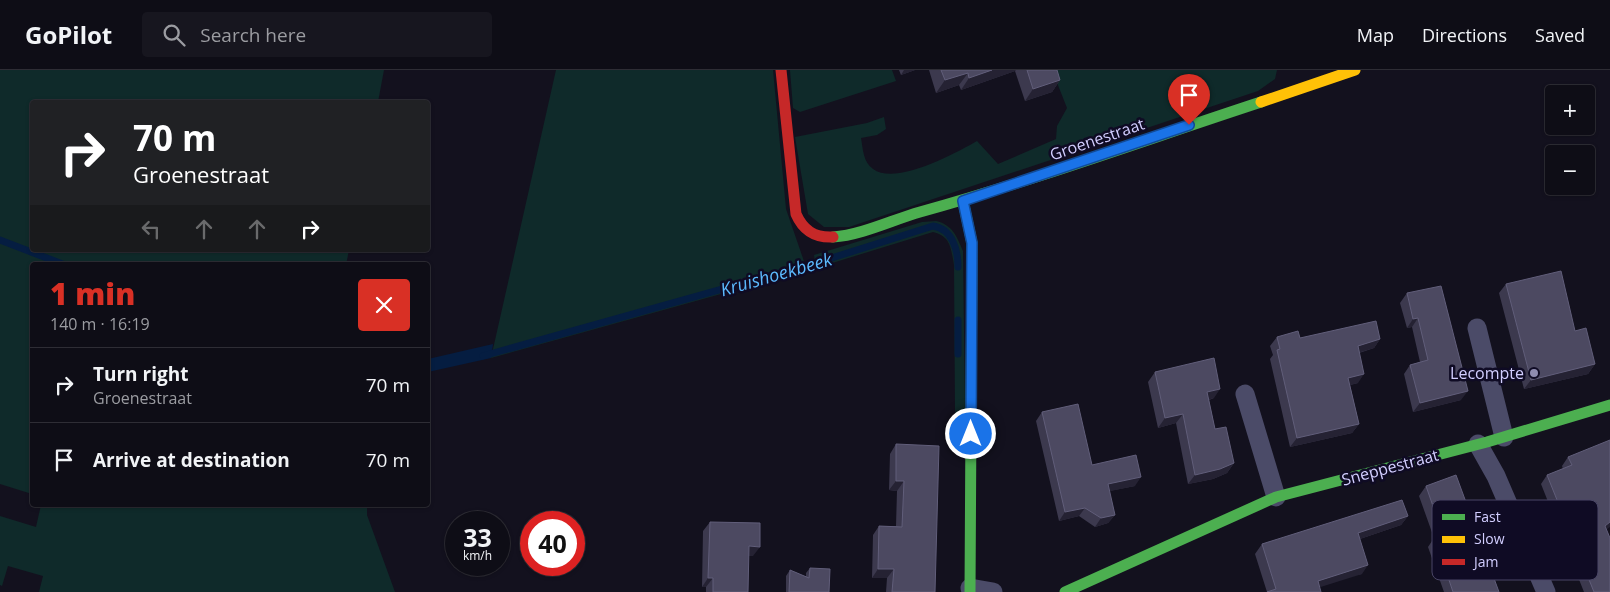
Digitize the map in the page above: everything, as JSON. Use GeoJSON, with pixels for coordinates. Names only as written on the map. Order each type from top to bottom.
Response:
{"type":"FeatureCollection","features":[{"type":"Feature","properties":{"kind":"street","name":"Groenestraat"},"geometry":{"type":"LineString","coordinates":[[781,70],[794,202],[800,224],[817,236],[826,238],[843,236],[903,216],[963,201],[1355,70]]}},
{"type":"Feature","properties":{"kind":"street"},"geometry":{"type":"LineString","coordinates":[[963,201],[972,243],[970,590],[993,592]]}},
{"type":"Feature","properties":{"kind":"street"},"geometry":{"type":"LineString","coordinates":[[1477,328],[1504,437]]}},
{"type":"Feature","properties":{"kind":"street"},"geometry":{"type":"LineString","coordinates":[[1245,394],[1276,497]]}},
{"type":"Feature","properties":{"kind":"street","name":"Sneppestraat"},"geometry":{"type":"LineString","coordinates":[[1065,592],[1276,497],[1504,437],[1610,405]]}},
{"type":"Feature","properties":{"kind":"street"},"geometry":{"type":"LineString","coordinates":[[1478,444],[1496,476],[1506,500]]}},
{"type":"Feature","properties":{"kind":"street"},"geometry":{"type":"LineString","coordinates":[[1541,580],[1546,592]]}},
{"type":"Feature","properties":{"kind":"green space"},"geometry":{"type":"Polygon","coordinates":[[[0,70],[384,70],[378,100],[30,100],[30,252],[349,252],[347,262],[30,262],[30,493],[0,484],[0,70]]]}},
{"type":"Feature","properties":{"kind":"green space"},"geometry":{"type":"Polygon","coordinates":[[[556,70],[773,70],[786,209],[807,270],[491,358],[556,70]]]}},
{"type":"Feature","properties":{"kind":"green space"},"geometry":{"type":"Polygon","coordinates":[[[790,70],[892,70],[896,81],[800,112],[793,108],[790,70]]]}},
{"type":"Feature","properties":{"kind":"green space"},"geometry":{"type":"Polygon","coordinates":[[[1052,70],[1277,70],[1275,79],[1258,91],[849,227],[824,227],[808,214],[795,137],[867,123],[884,117],[886,129],[877,135],[861,138],[865,159],[873,169],[883,173],[910,171],[941,160],[977,141],[998,164],[1056,139],[1057,126],[1067,108],[1052,70]]]}},
{"type":"Feature","properties":{"kind":"green space"},"geometry":{"type":"Polygon","coordinates":[[[936,221],[947,225],[956,236],[963,251],[965,409],[955,413],[954,265],[947,240],[933,232],[816,268],[814,255],[922,222],[936,221]]]}},
{"type":"Feature","properties":{"kind":"green space"},"geometry":{"type":"Polygon","coordinates":[[[41,507],[367,507],[367,515],[395,592],[39,592],[43,576],[8,566],[2,586],[0,585],[0,516],[36,527],[41,507]]]}},
{"type":"Feature","properties":{"kind":"water"},"geometry":{"type":"Polygon","coordinates":[[[493,344],[491,358],[430,372],[430,359],[493,344]]]}},
{"type":"Feature","properties":{"kind":"building"},"geometry":{"type":"Polygon","coordinates":[[[941,70],[992,70],[969,78],[968,73],[945,80],[941,70]]]}},
{"type":"Feature","properties":{"kind":"building"},"geometry":{"type":"Polygon","coordinates":[[[1027,70],[1057,70],[1060,80],[1033,89],[1027,70]]]}},
{"type":"Feature","properties":{"kind":"building"},"geometry":{"type":"Polygon","coordinates":[[[1561,271],[1575,331],[1586,328],[1595,364],[1531,380],[1506,284],[1561,271]]]}},
{"type":"Feature","properties":{"kind":"building"},"geometry":{"type":"Polygon","coordinates":[[[1441,286],[1468,391],[1420,403],[1410,365],[1428,360],[1418,318],[1413,319],[1407,293],[1441,286]]]}},
{"type":"Feature","properties":{"kind":"building"},"geometry":{"type":"Polygon","coordinates":[[[1376,321],[1380,339],[1358,346],[1364,374],[1348,378],[1359,424],[1297,438],[1277,350],[1280,349],[1277,337],[1298,331],[1300,338],[1376,321]]]}},
{"type":"Feature","properties":{"kind":"building"},"geometry":{"type":"Polygon","coordinates":[[[1214,358],[1220,389],[1207,392],[1215,429],[1226,427],[1234,463],[1220,469],[1195,475],[1183,414],[1165,418],[1155,372],[1214,358]]]}},
{"type":"Feature","properties":{"kind":"building"},"geometry":{"type":"Polygon","coordinates":[[[1078,404],[1092,465],[1136,455],[1141,477],[1108,484],[1115,515],[1101,518],[1085,508],[1065,512],[1042,412],[1078,404]]]}},
{"type":"Feature","properties":{"kind":"building"},"geometry":{"type":"Polygon","coordinates":[[[1610,440],[1610,522],[1605,526],[1610,538],[1610,592],[1594,592],[1589,580],[1598,580],[1598,500],[1557,500],[1547,475],[1572,465],[1568,457],[1610,440]]]}},
{"type":"Feature","properties":{"kind":"building"},"geometry":{"type":"Polygon","coordinates":[[[896,444],[939,446],[935,592],[892,592],[894,569],[878,569],[879,526],[902,527],[904,481],[896,481],[896,444]]]}},
{"type":"Feature","properties":{"kind":"building"},"geometry":{"type":"Polygon","coordinates":[[[1456,475],[1465,500],[1432,500],[1432,503],[1426,486],[1456,475]]]}},
{"type":"Feature","properties":{"kind":"building"},"geometry":{"type":"Polygon","coordinates":[[[1402,500],[1408,516],[1358,533],[1368,565],[1318,581],[1321,592],[1267,592],[1276,589],[1262,544],[1402,500]]]}},
{"type":"Feature","properties":{"kind":"building"},"geometry":{"type":"Polygon","coordinates":[[[710,522],[760,523],[760,547],[749,546],[748,592],[713,592],[713,578],[708,578],[710,522]]]}},
{"type":"Feature","properties":{"kind":"building"},"geometry":{"type":"Polygon","coordinates":[[[810,568],[830,569],[829,592],[789,592],[790,570],[809,578],[810,568]]]}},
{"type":"Feature","properties":{"kind":"building"},"geometry":{"type":"Polygon","coordinates":[[[1449,580],[1495,580],[1499,592],[1453,592],[1449,580]]]}},
{"type":"Feature","properties":{"kind":"waterway","name":"Kruishoekbeek"},"geometry":{"type":"LineString","coordinates":[[483,356],[819,262],[933,226],[945,231],[953,241],[957,253],[958,267]]}},
{"type":"Feature","properties":{"kind":"waterway","name":"Kruishoekbeek"},"geometry":{"type":"LineString","coordinates":[[0,240],[30,252]]}},
{"type":"Feature","properties":{"kind":"waterway","name":"Kruishoekbeek"},"geometry":{"type":"LineString","coordinates":[[31,252],[57,262]]}},
{"type":"Feature","properties":{"kind":"waterway","name":"Kruishoekbeek"},"geometry":{"type":"LineString","coordinates":[[958,320],[958,354]]}},
{"type":"Feature","properties":{"kind":"traffic: fast"},"geometry":{"type":"LineString","coordinates":[[833,237],[866,230],[909,215],[1006,187],[1261,102]]}},
{"type":"Feature","properties":{"kind":"traffic: fast"},"geometry":{"type":"LineString","coordinates":[[963,201],[972,243],[970,592]]}},
{"type":"Feature","properties":{"kind":"traffic: fast"},"geometry":{"type":"LineString","coordinates":[[1065,592],[1276,497],[1487,442],[1610,405]]}},
{"type":"Feature","properties":{"kind":"traffic: slow"},"geometry":{"type":"LineString","coordinates":[[1261,102],[1355,70]]}},
{"type":"Feature","properties":{"kind":"traffic: jam"},"geometry":{"type":"LineString","coordinates":[[781,70],[796,214],[810,232],[820,236],[833,237]]}},
{"type":"Feature","properties":{"kind":"place","name":"Lecompte"},"geometry":{"type":"Point","coordinates":[1534,373]}},
{"type":"Feature","properties":{"kind":"route"},"geometry":{"type":"LineString","coordinates":[[971,434],[972,243],[963,201],[1189,125]]}}]}
